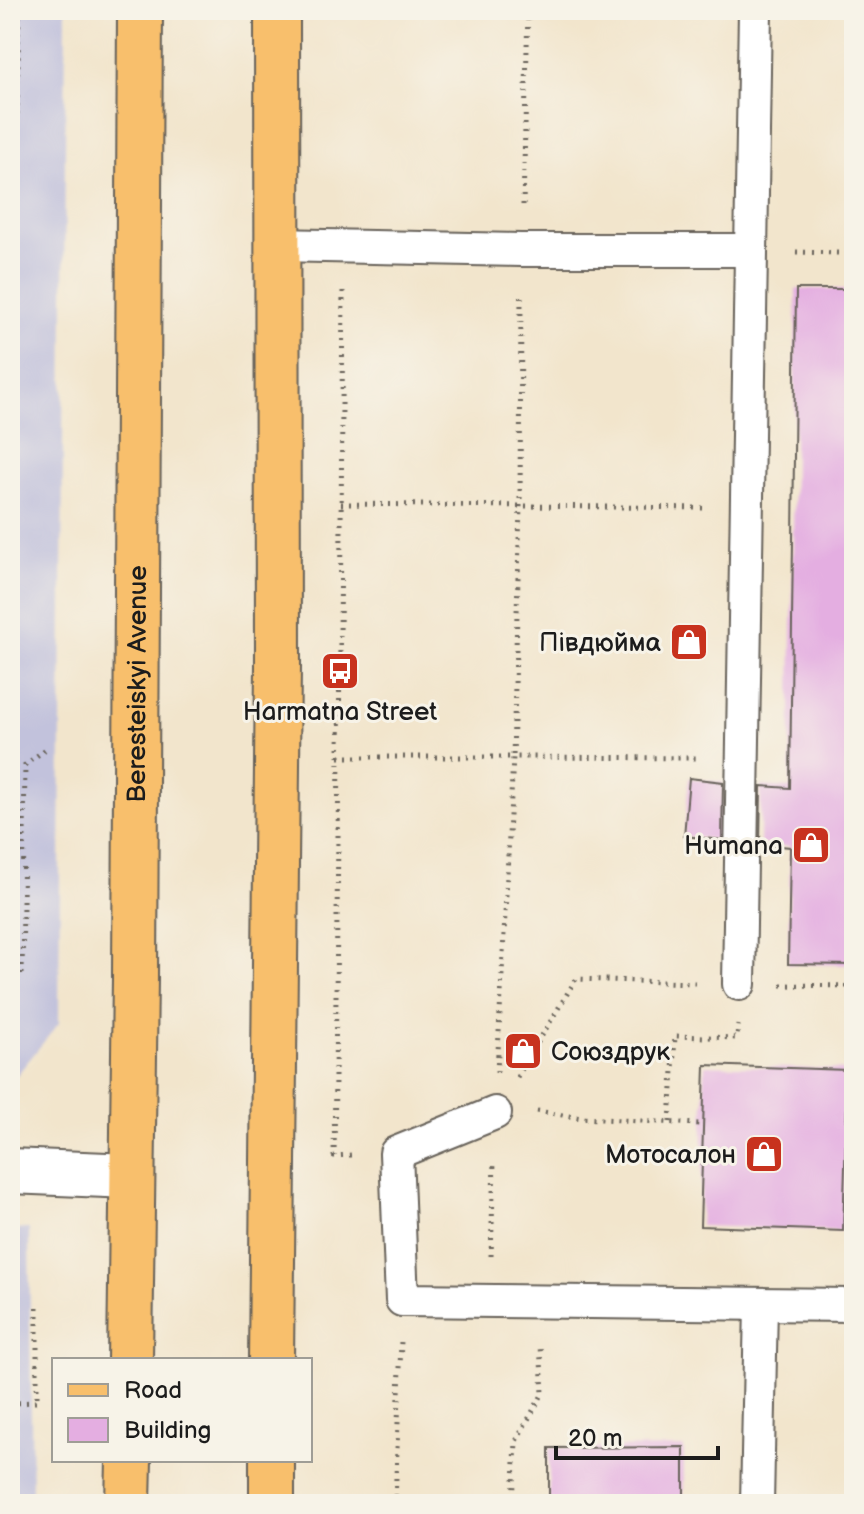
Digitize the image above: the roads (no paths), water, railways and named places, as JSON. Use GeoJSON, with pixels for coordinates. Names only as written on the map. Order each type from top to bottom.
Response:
{"type":"FeatureCollection","features":[{"type":"Feature","properties":{"kind":"main road","name":"Beresteiskyi Avenue"},"geometry":{"type":"LineString","coordinates":[[130,1358],[140,10]]}},
{"type":"Feature","properties":{"kind":"main road"},"geometry":{"type":"LineString","coordinates":[[271,1358],[278,666],[277,10]]}},
{"type":"Feature","properties":{"kind":"main road"},"geometry":{"type":"LineString","coordinates":[[128,1504],[129,1462]]}},
{"type":"Feature","properties":{"kind":"main road"},"geometry":{"type":"LineString","coordinates":[[272,1462],[272,1504]]}},
{"type":"Feature","properties":{"kind":"street"},"geometry":{"type":"LineString","coordinates":[[10,1171],[131,1176]]}},
{"type":"Feature","properties":{"kind":"lane"},"geometry":{"type":"LineString","coordinates":[[739,984],[755,10]]}},
{"type":"Feature","properties":{"kind":"lane"},"geometry":{"type":"LineString","coordinates":[[276,245],[521,250],[751,250]]}},
{"type":"Feature","properties":{"kind":"lane"},"geometry":{"type":"LineString","coordinates":[[495,1113],[396,1153],[402,1300],[854,1305]]}},
{"type":"Feature","properties":{"kind":"lane"},"geometry":{"type":"LineString","coordinates":[[757,1504],[761,1304]]}},
{"type":"Feature","properties":{"kind":"place","name":"Півдюйма"},"geometry":{"type":"Point","coordinates":[689,642]}},
{"type":"Feature","properties":{"kind":"place","name":"Harmatna Street"},"geometry":{"type":"Point","coordinates":[340,671]}},
{"type":"Feature","properties":{"kind":"place","name":"Humana"},"geometry":{"type":"Point","coordinates":[811,845]}},
{"type":"Feature","properties":{"kind":"place","name":"Союздрук"},"geometry":{"type":"Point","coordinates":[523,1051]}},
{"type":"Feature","properties":{"kind":"place","name":"Мотосалон"},"geometry":{"type":"Point","coordinates":[764,1154]}}]}
